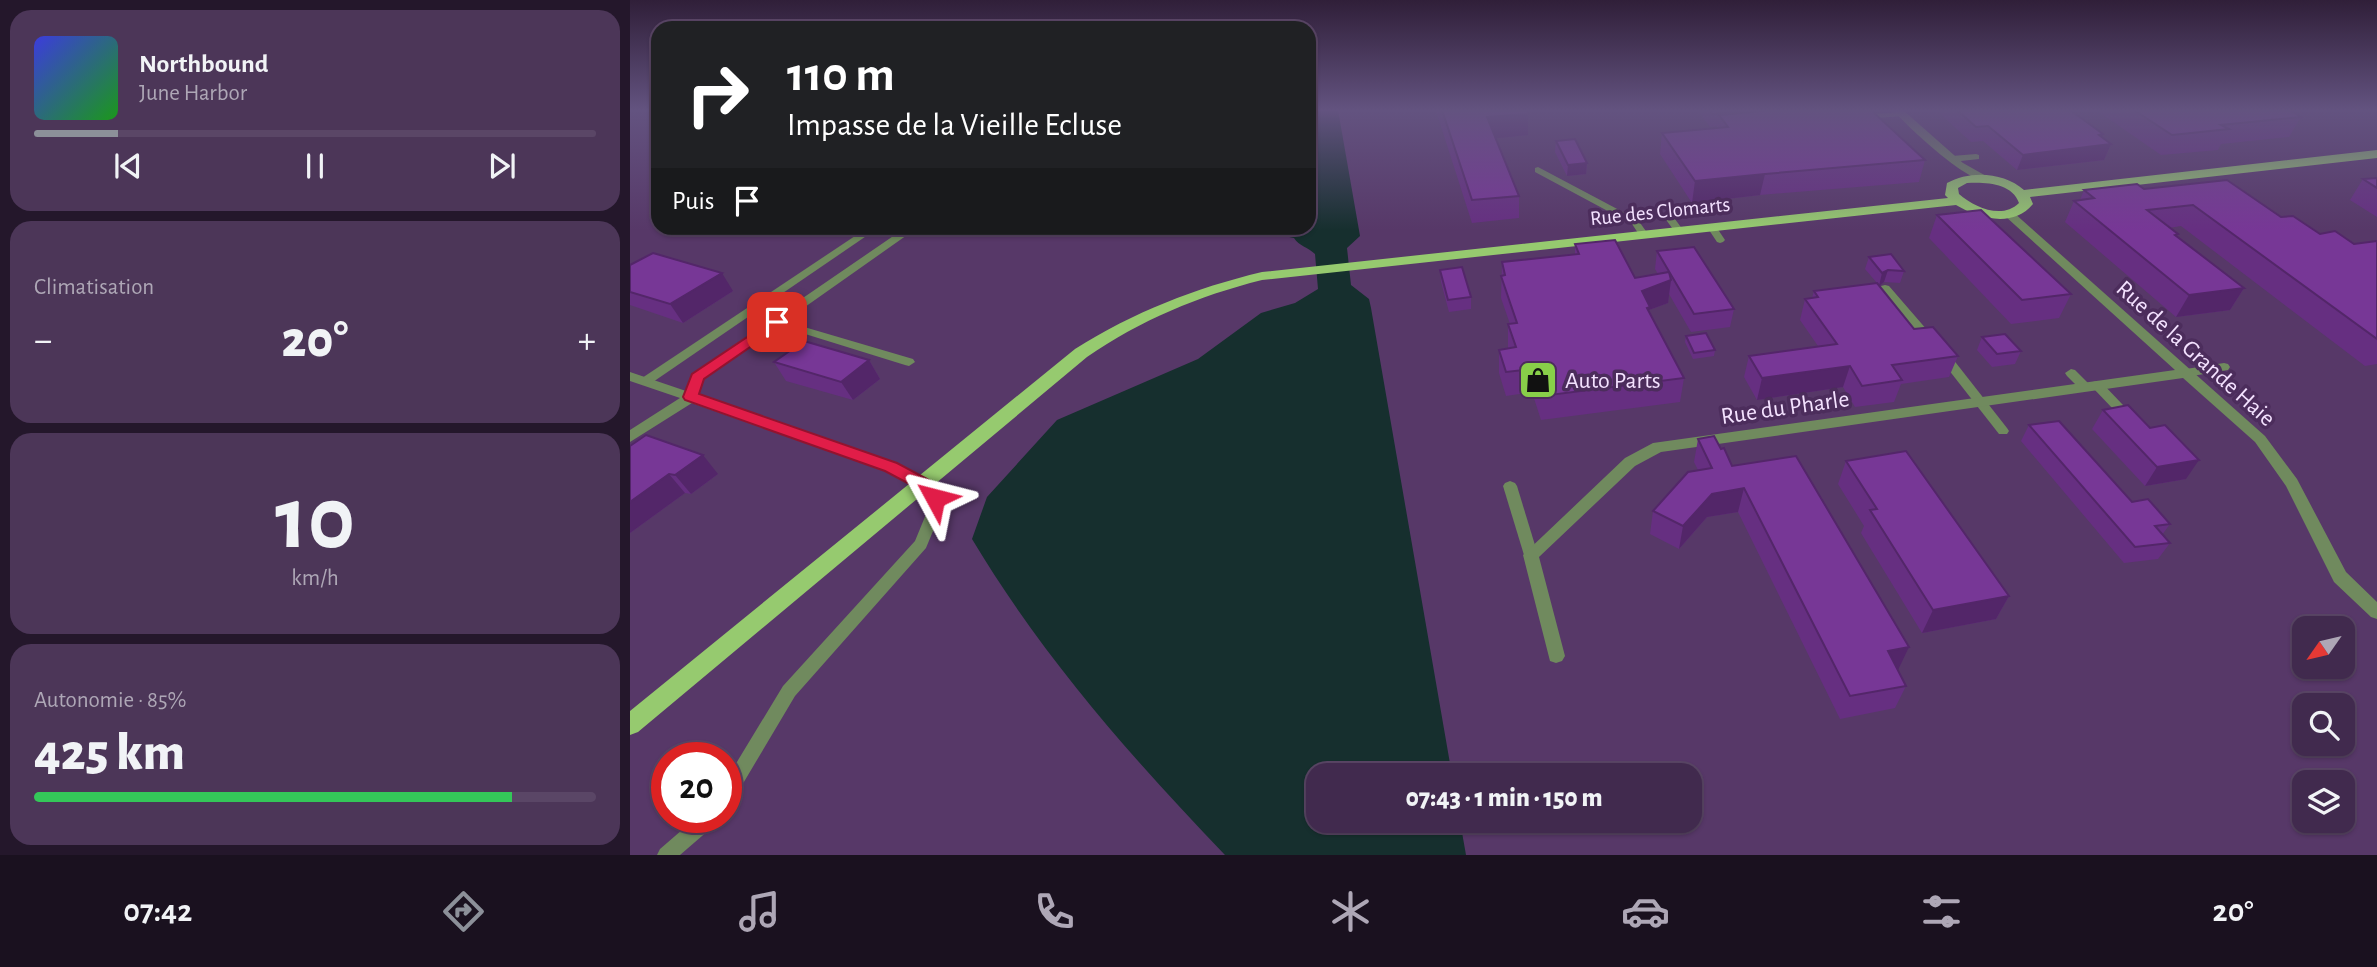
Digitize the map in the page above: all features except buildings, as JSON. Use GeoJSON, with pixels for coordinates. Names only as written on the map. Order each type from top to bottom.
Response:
{"type":"FeatureCollection","features":[{"type":"Feature","properties":{"kind":"main road"},"geometry":{"type":"LineString","coordinates":[[2022,194],[2114,188],[2377,154]]}},
{"type":"Feature","properties":{"kind":"main road"},"geometry":{"type":"LineString","coordinates":[[1964,179],[1984,179],[2006,184],[2022,194],[2025,199],[2023,208],[2009,214],[1987,213],[1957,201],[1951,190],[1957,182],[1964,179]]}},
{"type":"Feature","properties":{"kind":"main road","name":"Rue des Clomarts"},"geometry":{"type":"LineString","coordinates":[[630,725],[1081,354],[1131,322],[1182,298],[1224,285],[1303,271],[1957,201]]}},
{"type":"Feature","properties":{"kind":"street"},"geometry":{"type":"LineString","coordinates":[[1941,150],[1955,162],[1984,179]]}},
{"type":"Feature","properties":{"kind":"street"},"geometry":{"type":"LineString","coordinates":[[1955,162],[1956,172],[1964,179]]}},
{"type":"Feature","properties":{"kind":"street","name":"Rue de la Grande Haie"},"geometry":{"type":"LineString","coordinates":[[2009,214],[2260,439],[2292,483],[2340,577],[2377,612]]}},
{"type":"Feature","properties":{"kind":"street"},"geometry":{"type":"LineString","coordinates":[[630,437],[691,397],[697,377],[902,235]]}},
{"type":"Feature","properties":{"kind":"street","name":"Rue du Pharle"},"geometry":{"type":"LineString","coordinates":[[1531,555],[1630,462],[1658,447],[2186,373]]}},
{"type":"Feature","properties":{"kind":"street"},"geometry":{"type":"LineString","coordinates":[[630,376],[891,467],[923,484]]}},
{"type":"Feature","properties":{"kind":"street"},"geometry":{"type":"LineString","coordinates":[[1531,555],[1556,656]]}},
{"type":"Feature","properties":{"kind":"lane"},"geometry":{"type":"LineString","coordinates":[[1955,162],[1976,157]]}},
{"type":"Feature","properties":{"kind":"lane"},"geometry":{"type":"LineString","coordinates":[[1538,170],[1635,222],[1643,234]]}},
{"type":"Feature","properties":{"kind":"lane"},"geometry":{"type":"LineString","coordinates":[[1669,217],[1678,230]]}},
{"type":"Feature","properties":{"kind":"lane"},"geometry":{"type":"LineString","coordinates":[[1712,227],[1720,240]]}},
{"type":"Feature","properties":{"kind":"lane"},"geometry":{"type":"LineString","coordinates":[[646,381],[863,235]]}},
{"type":"Feature","properties":{"kind":"lane"},"geometry":{"type":"LineString","coordinates":[[1885,288],[1956,369],[2003,430]]}},
{"type":"Feature","properties":{"kind":"lane"},"geometry":{"type":"LineString","coordinates":[[777,322],[909,362]]}},
{"type":"Feature","properties":{"kind":"lane"},"geometry":{"type":"LineString","coordinates":[[2186,373],[2224,367]]}},
{"type":"Feature","properties":{"kind":"lane"},"geometry":{"type":"LineString","coordinates":[[2071,373],[2119,408]]}},
{"type":"Feature","properties":{"kind":"lane"},"geometry":{"type":"LineString","coordinates":[[742,769],[789,691],[921,544],[936,507],[935,498],[923,484]]}},
{"type":"Feature","properties":{"kind":"lane"},"geometry":{"type":"LineString","coordinates":[[1510,486],[1531,555]]}},
{"type":"Feature","properties":{"kind":"lane"},"geometry":{"type":"LineString","coordinates":[[666,855],[692,833]]}},
{"type":"Feature","properties":{"kind":"shaded area"},"geometry":{"type":"Polygon","coordinates":[[[1316,150],[1345,150],[1360,236],[1347,248],[1351,285],[1369,299],[1371,308],[1450,763],[1306,763],[1306,833],[1462,833],[1466,855],[1225,855],[1122,743],[1058,665],[972,539],[987,497],[1057,420],[1198,359],[1261,313],[1295,303],[1318,289],[1315,254],[1294,238],[1280,235],[1316,235],[1316,150]]]}},
{"type":"Feature","properties":{"kind":"place","name":"Auto Parts"},"geometry":{"type":"Point","coordinates":[1538,380]}},
{"type":"Feature","properties":{"kind":"route"},"geometry":{"type":"LineString","coordinates":[[777,322],[697,377],[691,397],[891,467],[923,484],[935,498]]}}]}
